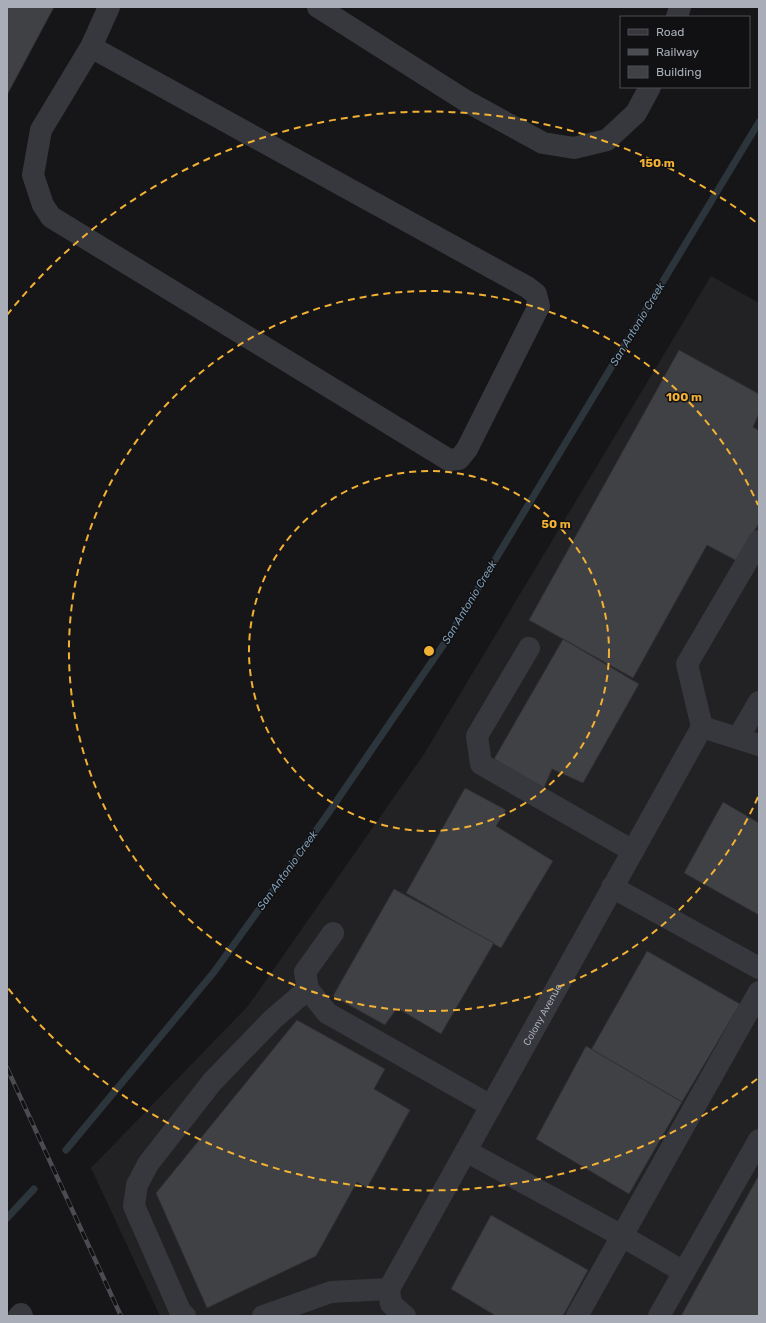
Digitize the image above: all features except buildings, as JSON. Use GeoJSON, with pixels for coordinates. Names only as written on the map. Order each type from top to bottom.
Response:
{"type":"FeatureCollection","features":[{"type":"Feature","properties":{"kind":"street"},"geometry":{"type":"LineString","coordinates":[[90,47],[527,287],[536,294],[539,306],[467,449],[459,459],[449,460],[51,217],[43,205],[33,175],[40,130],[90,47],[110,7]]}},
{"type":"Feature","properties":{"kind":"street"},"geometry":{"type":"LineString","coordinates":[[318,7],[466,101],[543,143],[574,148],[607,140],[636,113],[649,88]]}},
{"type":"Feature","properties":{"kind":"street"},"geometry":{"type":"LineString","coordinates":[[759,541],[687,664],[702,726],[759,745]]}},
{"type":"Feature","properties":{"kind":"street"},"geometry":{"type":"LineString","coordinates":[[529,648],[477,736],[481,764],[633,850]]}},
{"type":"Feature","properties":{"kind":"street"},"geometry":{"type":"LineString","coordinates":[[738,738],[759,702]]}},
{"type":"Feature","properties":{"kind":"street","name":"Colony Avenue"},"geometry":{"type":"LineString","coordinates":[[398,1308],[466,1151],[702,726]]}},
{"type":"Feature","properties":{"kind":"street"},"geometry":{"type":"LineString","coordinates":[[612,888],[759,968]]}},
{"type":"Feature","properties":{"kind":"street"},"geometry":{"type":"LineString","coordinates":[[332,933],[305,972],[308,989],[327,1013],[491,1106]]}},
{"type":"Feature","properties":{"kind":"street"},"geometry":{"type":"LineString","coordinates":[[185,1316],[181,1313],[134,1206],[137,1184],[148,1164],[212,1082],[273,1019],[308,989]]}},
{"type":"Feature","properties":{"kind":"street"},"geometry":{"type":"LineString","coordinates":[[577,1316],[759,992]]}},
{"type":"Feature","properties":{"kind":"street"},"geometry":{"type":"LineString","coordinates":[[659,1316],[758,1146]]}},
{"type":"Feature","properties":{"kind":"street"},"geometry":{"type":"LineString","coordinates":[[466,1151],[622,1236],[684,1272]]}},
{"type":"Feature","properties":{"kind":"street"},"geometry":{"type":"LineString","coordinates":[[262,1316],[331,1292],[398,1308]]}},
{"type":"Feature","properties":{"kind":"shaded area"},"geometry":{"type":"Polygon","coordinates":[[[711,276],[759,303],[759,1316],[160,1316],[91,1168],[248,1006],[424,754],[711,276]]]}},
{"type":"Feature","properties":{"kind":"waterway","name":"San Antonio Creek"},"geometry":{"type":"LineString","coordinates":[[66,1150],[214,972],[325,818],[448,638],[759,122]]}},
{"type":"Feature","properties":{"kind":"waterway","name":"San Antonio Creek"},"geometry":{"type":"LineString","coordinates":[[7,1218],[34,1189]]}},
{"type":"Feature","properties":{"kind":"railway"},"geometry":{"type":"LineString","coordinates":[[7,1068],[121,1316]]}}]}
